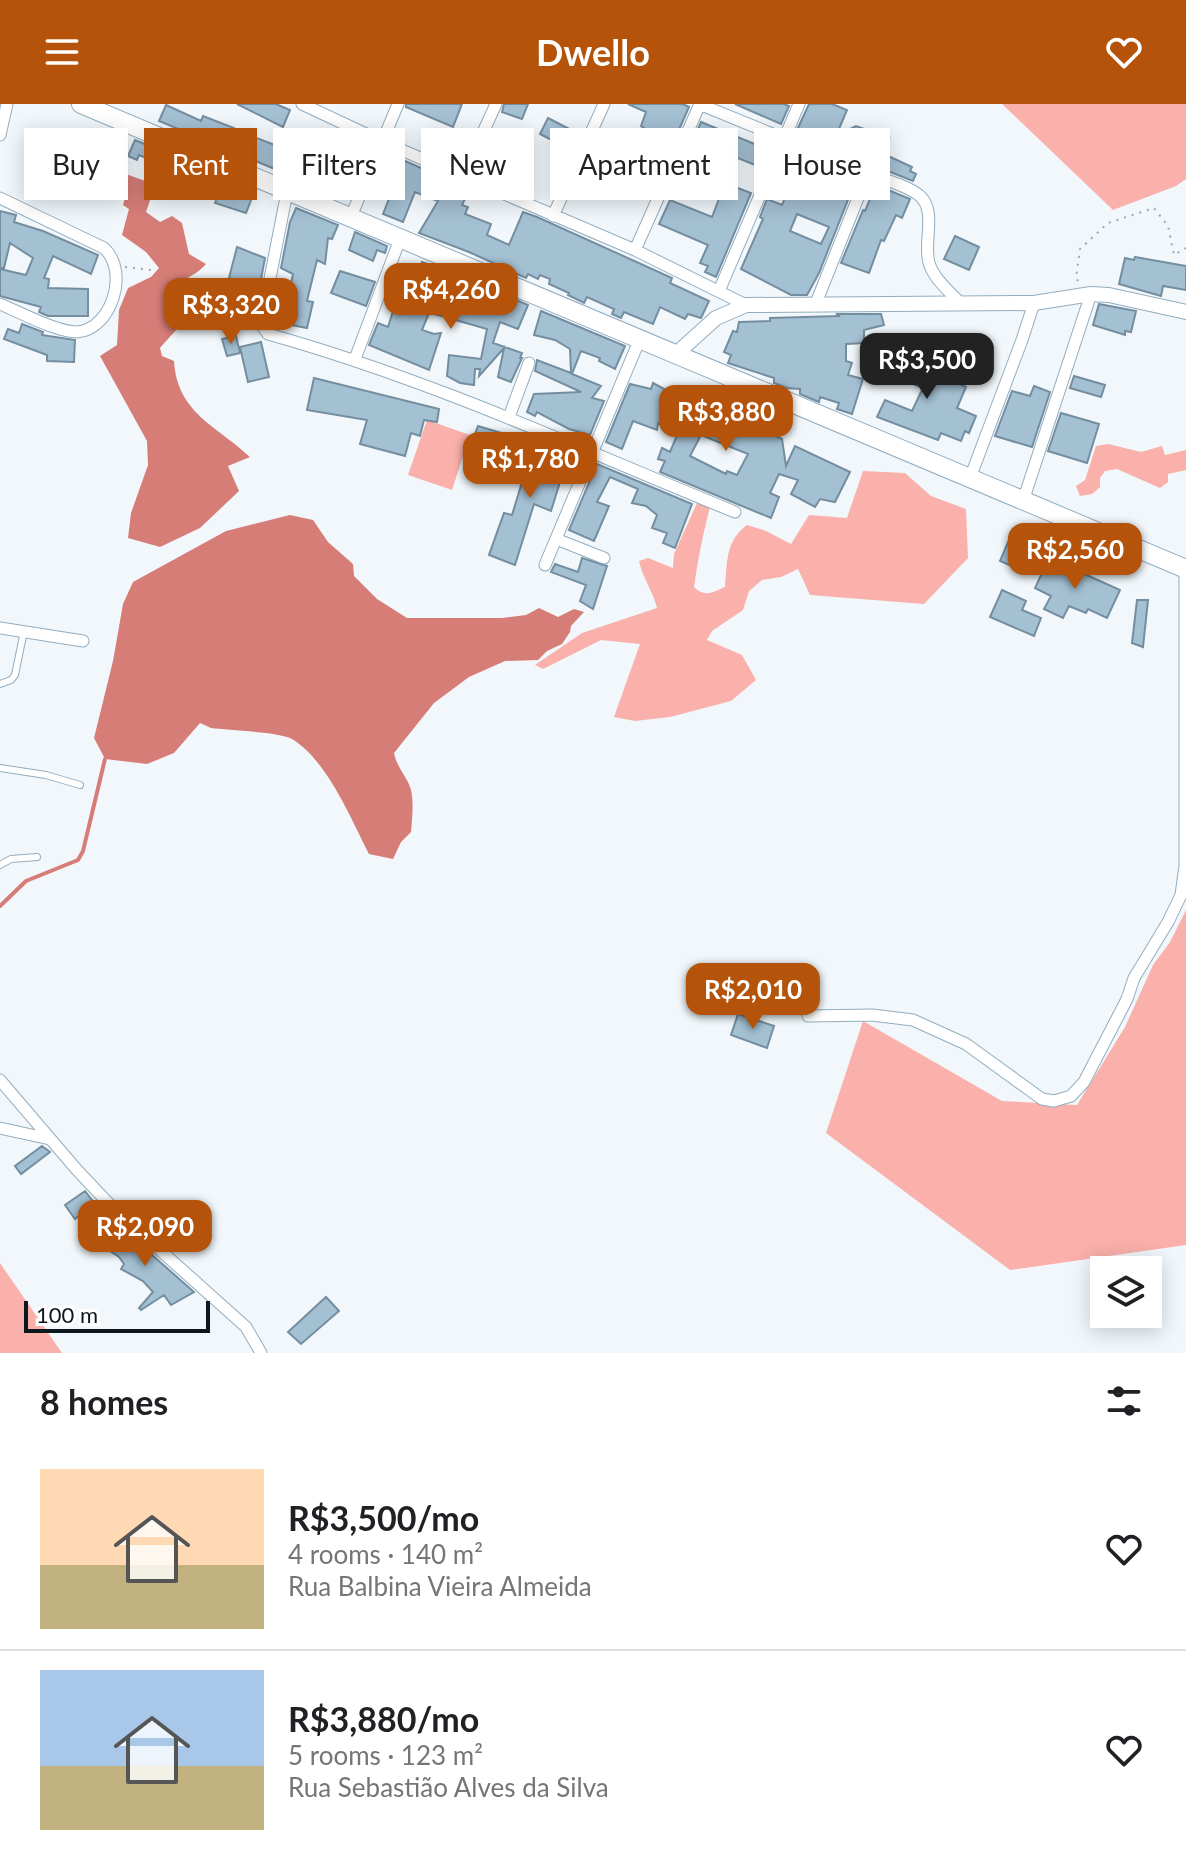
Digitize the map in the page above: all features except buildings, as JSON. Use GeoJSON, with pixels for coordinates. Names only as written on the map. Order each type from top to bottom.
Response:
{"type":"FeatureCollection","features":[{"type":"Feature","properties":{"kind":"main road"},"geometry":{"type":"LineString","coordinates":[[81,104],[273,186]]}},
{"type":"Feature","properties":{"kind":"main road"},"geometry":{"type":"LineString","coordinates":[[306,200],[1186,569]]}},
{"type":"Feature","properties":{"kind":"street"},"geometry":{"type":"LineString","coordinates":[[0,135],[7,104]]}},
{"type":"Feature","properties":{"kind":"street"},"geometry":{"type":"LineString","coordinates":[[302,104],[353,128]]}},
{"type":"Feature","properties":{"kind":"street"},"geometry":{"type":"LineString","coordinates":[[389,128],[398,104]]}},
{"type":"Feature","properties":{"kind":"street"},"geometry":{"type":"LineString","coordinates":[[485,128],[496,104]]}},
{"type":"Feature","properties":{"kind":"street"},"geometry":{"type":"LineString","coordinates":[[553,216],[604,104]]}},
{"type":"Feature","properties":{"kind":"street"},"geometry":{"type":"LineString","coordinates":[[635,250],[700,104],[758,128]]}},
{"type":"Feature","properties":{"kind":"street"},"geometry":{"type":"LineString","coordinates":[[789,128],[799,104]]}},
{"type":"Feature","properties":{"kind":"street"},"geometry":{"type":"LineString","coordinates":[[890,182],[915,193],[925,202],[929,261],[936,276],[960,303]]}},
{"type":"Feature","properties":{"kind":"street"},"geometry":{"type":"LineString","coordinates":[[0,198],[90,239],[109,252],[116,266],[117,285],[103,315],[89,329],[81,331],[64,330],[0,304]]}},
{"type":"Feature","properties":{"kind":"street"},"geometry":{"type":"LineString","coordinates":[[285,200],[264,309],[264,330],[268,334],[355,359],[509,417],[735,512]]}},
{"type":"Feature","properties":{"kind":"street"},"geometry":{"type":"LineString","coordinates":[[350,219],[358,200]]}},
{"type":"Feature","properties":{"kind":"street"},"geometry":{"type":"LineString","coordinates":[[517,200],[635,250],[746,305]]}},
{"type":"Feature","properties":{"kind":"street"},"geometry":{"type":"LineString","coordinates":[[719,291],[758,200]]}},
{"type":"Feature","properties":{"kind":"street"},"geometry":{"type":"LineString","coordinates":[[816,303],[857,200]]}},
{"type":"Feature","properties":{"kind":"street"},"geometry":{"type":"LineString","coordinates":[[355,359],[400,239]]}},
{"type":"Feature","properties":{"kind":"street"},"geometry":{"type":"LineString","coordinates":[[1023,501],[1091,294]]}},
{"type":"Feature","properties":{"kind":"street"},"geometry":{"type":"LineString","coordinates":[[675,355],[716,318],[746,305],[1034,303],[1091,294],[1186,312]]}},
{"type":"Feature","properties":{"kind":"street"},"geometry":{"type":"LineString","coordinates":[[970,478],[1034,303]]}},
{"type":"Feature","properties":{"kind":"street"},"geometry":{"type":"LineString","coordinates":[[545,565],[639,341]]}},
{"type":"Feature","properties":{"kind":"street"},"geometry":{"type":"LineString","coordinates":[[509,417],[529,363]]}},
{"type":"Feature","properties":{"kind":"street"},"geometry":{"type":"LineString","coordinates":[[556,539],[604,558]]}},
{"type":"Feature","properties":{"kind":"street"},"geometry":{"type":"LineString","coordinates":[[808,1016],[872,1015],[913,1020],[966,1044],[1042,1099],[1054,1101],[1071,1096],[1084,1082],[1127,999],[1134,978],[1181,895],[1185,851],[1186,569]]}},
{"type":"Feature","properties":{"kind":"street"},"geometry":{"type":"LineString","coordinates":[[0,628],[83,641]]}},
{"type":"Feature","properties":{"kind":"street"},"geometry":{"type":"LineString","coordinates":[[2,1088],[113,1208],[246,1327],[261,1353]]}},
{"type":"Feature","properties":{"kind":"street"},"geometry":{"type":"LineString","coordinates":[[0,1128],[51,1139]]}},
{"type":"Feature","properties":{"kind":"lane"},"geometry":{"type":"LineString","coordinates":[[0,684],[15,675],[24,631]]}},
{"type":"Feature","properties":{"kind":"lane"},"geometry":{"type":"LineString","coordinates":[[0,768],[38,773],[80,785]]}},
{"type":"Feature","properties":{"kind":"lane"},"geometry":{"type":"LineString","coordinates":[[0,865],[11,859],[37,857]]}},
{"type":"Feature","properties":{"kind":"path"},"geometry":{"type":"LineString","coordinates":[[1091,294],[1076,278],[1080,249],[1108,223],[1154,208],[1168,226],[1174,255],[1186,248]]}},
{"type":"Feature","properties":{"kind":"path"},"geometry":{"type":"LineString","coordinates":[[116,266],[151,270]]}},
{"type":"Feature","properties":{"kind":"shaded area"},"geometry":{"type":"Polygon","coordinates":[[[1002,104],[1186,104],[1186,179],[1176,186],[1113,210],[1002,104]]]}},
{"type":"Feature","properties":{"kind":"shaded area"},"geometry":{"type":"Polygon","coordinates":[[[128,175],[144,180],[144,200],[150,200],[146,212],[160,222],[172,216],[182,223],[189,254],[206,264],[177,286],[169,307],[185,300],[198,285],[215,291],[234,287],[244,292],[250,304],[203,309],[183,323],[160,348],[162,356],[174,361],[182,394],[191,406],[250,457],[228,466],[239,491],[200,528],[160,547],[128,538],[131,513],[148,465],[147,441],[100,356],[117,345],[119,310],[128,288],[151,277],[159,268],[146,252],[122,235],[129,209],[123,205],[124,200],[128,200],[128,175]]]}},
{"type":"Feature","properties":{"kind":"shaded area"},"geometry":{"type":"Polygon","coordinates":[[[427,420],[470,435],[452,490],[408,475],[427,420]]]}},
{"type":"Feature","properties":{"kind":"shaded area"},"geometry":{"type":"Polygon","coordinates":[[[1108,444],[1141,452],[1162,446],[1165,455],[1186,450],[1186,470],[1168,474],[1168,482],[1160,488],[1117,469],[1105,471],[1100,478],[1100,487],[1092,494],[1080,496],[1076,486],[1085,480],[1096,446],[1108,444]]]}},
{"type":"Feature","properties":{"kind":"shaded area"},"geometry":{"type":"Polygon","coordinates":[[[863,471],[905,473],[931,496],[966,509],[968,558],[924,604],[810,595],[798,569],[781,577],[762,580],[749,591],[743,610],[712,631],[707,640],[742,655],[756,680],[731,701],[670,717],[635,721],[614,717],[640,644],[601,640],[543,669],[535,665],[582,633],[657,608],[639,561],[648,558],[673,568],[674,554],[697,503],[710,507],[694,587],[709,593],[725,587],[731,545],[747,525],[791,544],[809,515],[847,518],[863,471]]]}},
{"type":"Feature","properties":{"kind":"shaded area"},"geometry":{"type":"Polygon","coordinates":[[[290,515],[313,520],[328,542],[353,564],[354,576],[377,599],[407,618],[502,618],[526,615],[539,608],[558,617],[574,609],[584,612],[571,626],[562,644],[547,651],[538,660],[505,661],[469,677],[434,703],[394,753],[410,786],[413,806],[411,832],[401,842],[393,859],[369,854],[327,775],[292,739],[266,733],[211,728],[200,723],[174,753],[147,764],[105,759],[94,738],[123,604],[133,582],[226,531],[290,515]]]}},
{"type":"Feature","properties":{"kind":"shaded area"},"geometry":{"type":"Polygon","coordinates":[[[1186,910],[1186,1245],[1090,1256],[1090,1259],[1010,1270],[826,1133],[863,1021],[1002,1101],[1077,1105],[1125,1027],[1153,965],[1170,942],[1186,910]]]}},
{"type":"Feature","properties":{"kind":"shaded area"},"geometry":{"type":"Polygon","coordinates":[[[0,1263],[62,1353],[0,1353],[0,1263]]]}},
{"type":"Feature","properties":{"kind":"waterway"},"geometry":{"type":"LineString","coordinates":[[0,906],[26,881],[78,860],[83,851],[105,759]]}}]}
